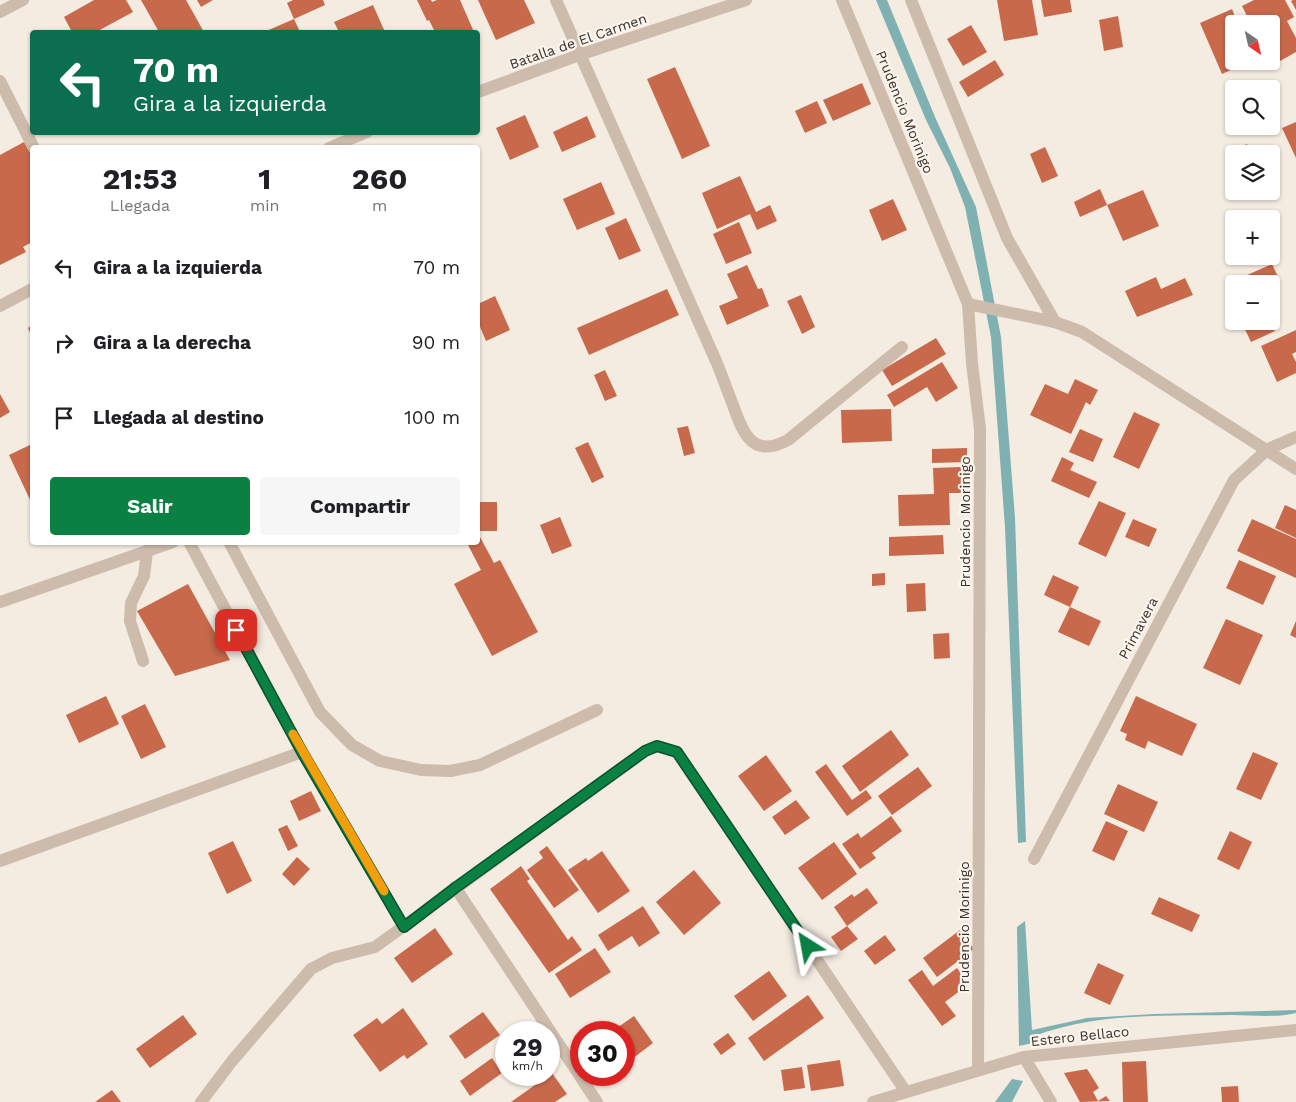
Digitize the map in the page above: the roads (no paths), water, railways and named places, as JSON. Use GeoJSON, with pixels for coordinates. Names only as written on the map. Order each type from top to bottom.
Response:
{"type":"FeatureCollection","features":[{"type":"Feature","properties":{"kind":"street"},"geometry":{"type":"LineString","coordinates":[[0,12],[23,0]]}},
{"type":"Feature","properties":{"kind":"street"},"geometry":{"type":"LineString","coordinates":[[556,0],[716,361],[742,430],[751,441],[764,448],[777,446],[788,440],[902,347]]}},
{"type":"Feature","properties":{"kind":"street","name":"Batalla de El Carmen"},"geometry":{"type":"LineString","coordinates":[[480,91],[579,55],[746,0]]}},
{"type":"Feature","properties":{"kind":"street","name":"Prudencio Morinigo"},"geometry":{"type":"LineString","coordinates":[[842,0],[968,304],[972,363],[980,429],[978,1070]]}},
{"type":"Feature","properties":{"kind":"street"},"geometry":{"type":"LineString","coordinates":[[912,0],[1007,238],[1055,322]]}},
{"type":"Feature","properties":{"kind":"street"},"geometry":{"type":"LineString","coordinates":[[0,81],[32,145]]}},
{"type":"Feature","properties":{"kind":"street"},"geometry":{"type":"LineString","coordinates":[[336,145],[360,135]]}},
{"type":"Feature","properties":{"kind":"street"},"geometry":{"type":"LineString","coordinates":[[0,306],[30,290]]}},
{"type":"Feature","properties":{"kind":"street"},"geometry":{"type":"LineString","coordinates":[[968,304],[1010,311],[1055,322],[1082,332],[1268,449],[1296,469]]}},
{"type":"Feature","properties":{"kind":"street","name":"Primavera"},"geometry":{"type":"LineString","coordinates":[[1034,859],[1234,480],[1268,449],[1296,437]]}},
{"type":"Feature","properties":{"kind":"street"},"geometry":{"type":"LineString","coordinates":[[0,602],[165,545]]}},
{"type":"Feature","properties":{"kind":"street"},"geometry":{"type":"LineString","coordinates":[[191,545],[302,752],[404,927]]}},
{"type":"Feature","properties":{"kind":"street"},"geometry":{"type":"LineString","coordinates":[[231,545],[320,712],[352,745],[380,761],[421,770],[450,771],[480,765],[597,710]]}},
{"type":"Feature","properties":{"kind":"street"},"geometry":{"type":"LineString","coordinates":[[142,661],[130,621],[131,603],[144,576],[147,552]]}},
{"type":"Feature","properties":{"kind":"street"},"geometry":{"type":"LineString","coordinates":[[201,1102],[232,1061],[311,969],[332,958],[375,947],[645,751],[657,746],[677,752],[906,1092]]}},
{"type":"Feature","properties":{"kind":"street"},"geometry":{"type":"LineString","coordinates":[[0,861],[302,752]]}},
{"type":"Feature","properties":{"kind":"street"},"geometry":{"type":"LineString","coordinates":[[455,888],[597,1102]]}},
{"type":"Feature","properties":{"kind":"street","name":"Estero Bellaco"},"geometry":{"type":"LineString","coordinates":[[873,1102],[1024,1057],[1296,1030]]}},
{"type":"Feature","properties":{"kind":"street"},"geometry":{"type":"LineString","coordinates":[[1024,1057],[1051,1102]]}},
{"type":"Feature","properties":{"kind":"water"},"geometry":{"type":"Polygon","coordinates":[[[876,0],[887,0],[935,117],[976,207],[1001,337],[1015,518],[1026,842],[1018,843],[1005,527],[991,337],[965,207],[950,168],[926,120],[876,0]]]}},
{"type":"Feature","properties":{"kind":"water"},"geometry":{"type":"Polygon","coordinates":[[[1025,921],[1032,1030],[1087,1018],[1296,1010],[1296,1013],[1272,1016],[1156,1016],[1105,1019],[1056,1029],[1032,1037],[1033,1043],[1019,1046],[1017,927],[1025,921]]]}},
{"type":"Feature","properties":{"kind":"water"},"geometry":{"type":"Polygon","coordinates":[[[1012,1079],[1023,1081],[1012,1102],[995,1102],[1012,1079]]]}}]}
